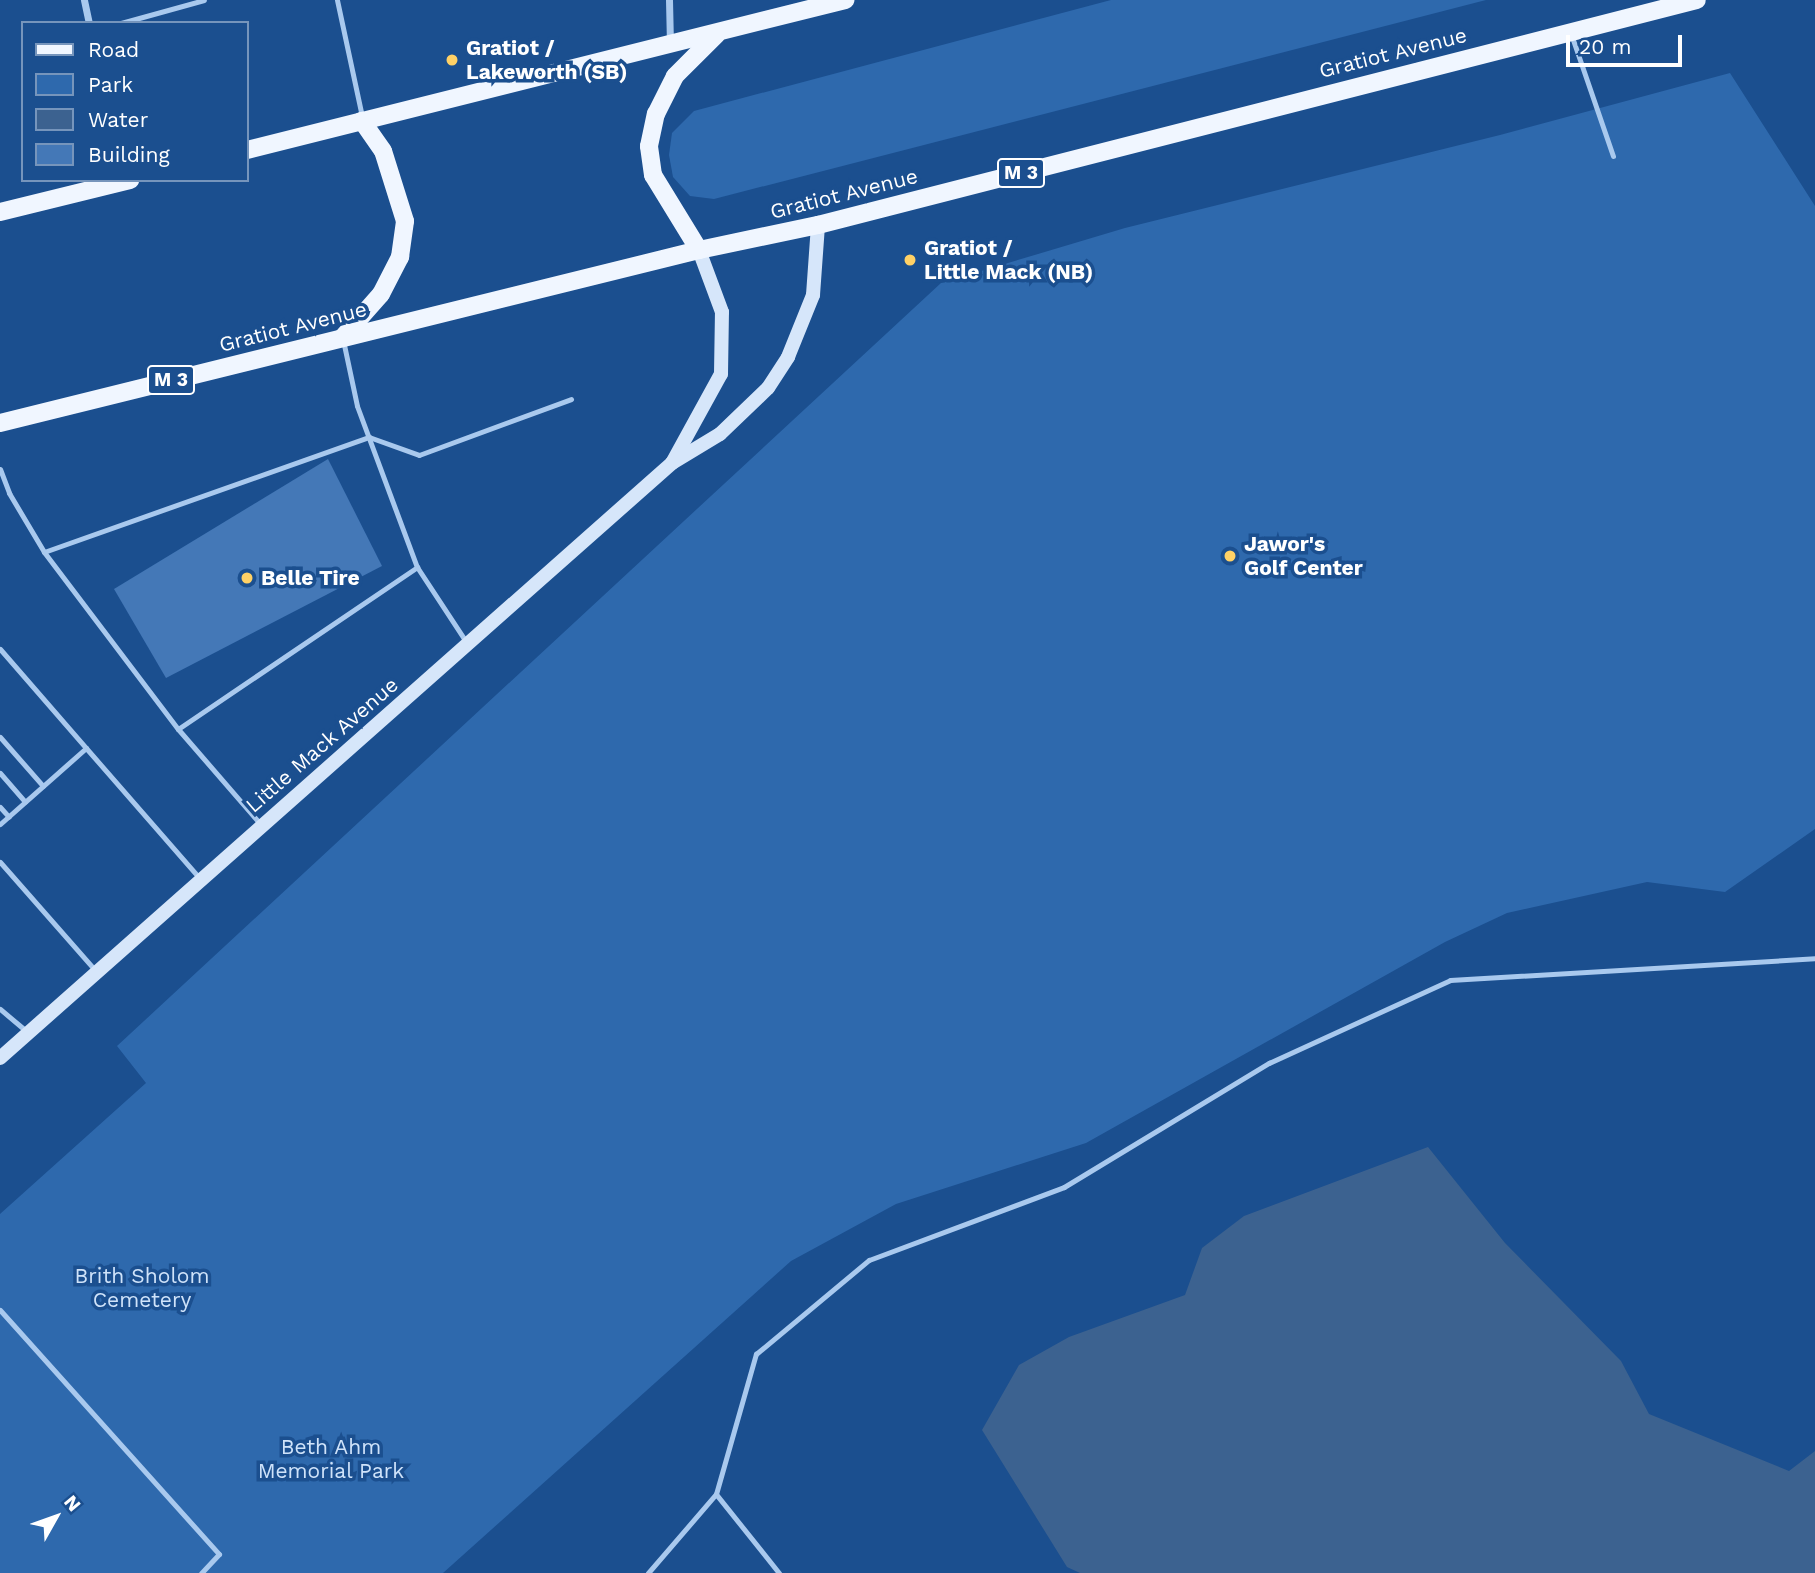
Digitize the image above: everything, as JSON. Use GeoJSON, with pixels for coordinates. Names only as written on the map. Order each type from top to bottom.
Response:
{"type":"FeatureCollection","features":[{"type":"Feature","properties":{"kind":"main road"},"geometry":{"type":"LineString","coordinates":[[248,150],[845,0]]}},
{"type":"Feature","properties":{"kind":"main road","name":"Gratiot Avenue"},"geometry":{"type":"LineString","coordinates":[[0,424],[699,250],[818,225],[1697,0]]}},
{"type":"Feature","properties":{"kind":"main road"},"geometry":{"type":"LineString","coordinates":[[699,250],[653,175],[649,146],[656,114],[675,76],[717,34]]}},
{"type":"Feature","properties":{"kind":"main road"},"geometry":{"type":"LineString","coordinates":[[342,337],[381,294],[400,257],[405,221],[383,151],[362,121]]}},
{"type":"Feature","properties":{"kind":"main road"},"geometry":{"type":"LineString","coordinates":[[0,212],[121,182]]}},
{"type":"Feature","properties":{"kind":"main road","name":"Little Mack Avenue"},"geometry":{"type":"LineString","coordinates":[[0,1058],[672,463],[720,434],[768,388],[788,357],[813,295],[818,225]]}},
{"type":"Feature","properties":{"kind":"main road","name":"Little Mack Avenue"},"geometry":{"type":"LineString","coordinates":[[672,463],[721,374],[722,312],[699,250]]}},
{"type":"Feature","properties":{"kind":"street"},"geometry":{"type":"LineString","coordinates":[[84,0],[89,21]]}},
{"type":"Feature","properties":{"kind":"street"},"geometry":{"type":"LineString","coordinates":[[669,0],[670,44]]}},
{"type":"Feature","properties":{"kind":"lane"},"geometry":{"type":"LineString","coordinates":[[128,21],[204,0]]}},
{"type":"Feature","properties":{"kind":"lane"},"geometry":{"type":"LineString","coordinates":[[337,0],[362,121]]}},
{"type":"Feature","properties":{"kind":"lane"},"geometry":{"type":"LineString","coordinates":[[1570,31],[1613,156]]}},
{"type":"Feature","properties":{"kind":"lane"},"geometry":{"type":"LineString","coordinates":[[342,337],[357,405],[416,567],[467,644]]}},
{"type":"Feature","properties":{"kind":"lane"},"geometry":{"type":"LineString","coordinates":[[44,552],[369,437],[419,455],[571,399]]}},
{"type":"Feature","properties":{"kind":"lane"},"geometry":{"type":"LineString","coordinates":[[0,469],[9,493],[44,552],[178,729],[262,826]]}},
{"type":"Feature","properties":{"kind":"lane"},"geometry":{"type":"LineString","coordinates":[[178,729],[416,567]]}},
{"type":"Feature","properties":{"kind":"lane"},"geometry":{"type":"LineString","coordinates":[[0,649],[201,880]]}},
{"type":"Feature","properties":{"kind":"lane"},"geometry":{"type":"LineString","coordinates":[[0,737],[43,786]]}},
{"type":"Feature","properties":{"kind":"lane"},"geometry":{"type":"LineString","coordinates":[[0,824],[86,748]]}},
{"type":"Feature","properties":{"kind":"lane"},"geometry":{"type":"LineString","coordinates":[[0,773],[25,802]]}},
{"type":"Feature","properties":{"kind":"lane"},"geometry":{"type":"LineString","coordinates":[[0,807],[9,817]]}},
{"type":"Feature","properties":{"kind":"lane"},"geometry":{"type":"LineString","coordinates":[[0,862],[97,972]]}},
{"type":"Feature","properties":{"kind":"lane"},"geometry":{"type":"LineString","coordinates":[[648,1573],[716,1494],[756,1354],[869,1260],[1063,1187],[1269,1063],[1450,980],[1815,958]]}},
{"type":"Feature","properties":{"kind":"lane"},"geometry":{"type":"LineString","coordinates":[[0,1009],[28,1033]]}},
{"type":"Feature","properties":{"kind":"lane"},"geometry":{"type":"LineString","coordinates":[[0,1310],[219,1554],[201,1573]]}},
{"type":"Feature","properties":{"kind":"lane"},"geometry":{"type":"LineString","coordinates":[[716,1494],[779,1573]]}},
{"type":"Feature","properties":{"kind":"green space"},"geometry":{"type":"Polygon","coordinates":[[[1111,0],[1486,0],[714,199],[690,196],[673,177],[669,155],[672,133],[694,111],[1111,0]]]}},
{"type":"Feature","properties":{"kind":"green space","name":"Jawor's Golf Center"},"geometry":{"type":"Polygon","coordinates":[[[1730,73],[1815,206],[1815,829],[1725,892],[1647,882],[1507,913],[1445,942],[1086,1143],[896,1204],[791,1261],[443,1573],[0,1573],[0,1214],[146,1083],[117,1046],[941,283],[1125,228],[1500,135],[1730,73]]]}},
{"type":"Feature","properties":{"kind":"water"},"geometry":{"type":"Polygon","coordinates":[[[1428,1147],[1505,1243],[1621,1361],[1649,1414],[1789,1471],[1815,1451],[1815,1573],[1080,1573],[1067,1567],[982,1430],[1019,1365],[1069,1337],[1185,1295],[1202,1248],[1244,1216],[1428,1147]]]}},
{"type":"Feature","properties":{"kind":"building","name":"Belle Tire"},"geometry":{"type":"Polygon","coordinates":[[[328,459],[382,566],[166,678],[114,589],[328,459]]]}},
{"type":"Feature","properties":{"kind":"place","name":"Gratiot / Lakeworth (SB)"},"geometry":{"type":"Point","coordinates":[452,60]}},
{"type":"Feature","properties":{"kind":"place","name":"Gratiot / Little Mack (NB)"},"geometry":{"type":"Point","coordinates":[910,260]}},
{"type":"Feature","properties":{"kind":"place","name":"Jawor's Golf Center"},"geometry":{"type":"Point","coordinates":[1230,556]}},
{"type":"Feature","properties":{"kind":"place","name":"Belle Tire"},"geometry":{"type":"Point","coordinates":[247,578]}},
{"type":"Feature","properties":{"kind":"park label","name":"Brith Sholom Cemetery"},"geometry":{"type":"Point","coordinates":[142,1288]}},
{"type":"Feature","properties":{"kind":"park label","name":"Beth Ahm Memorial Park"},"geometry":{"type":"Point","coordinates":[331,1459]}}]}
